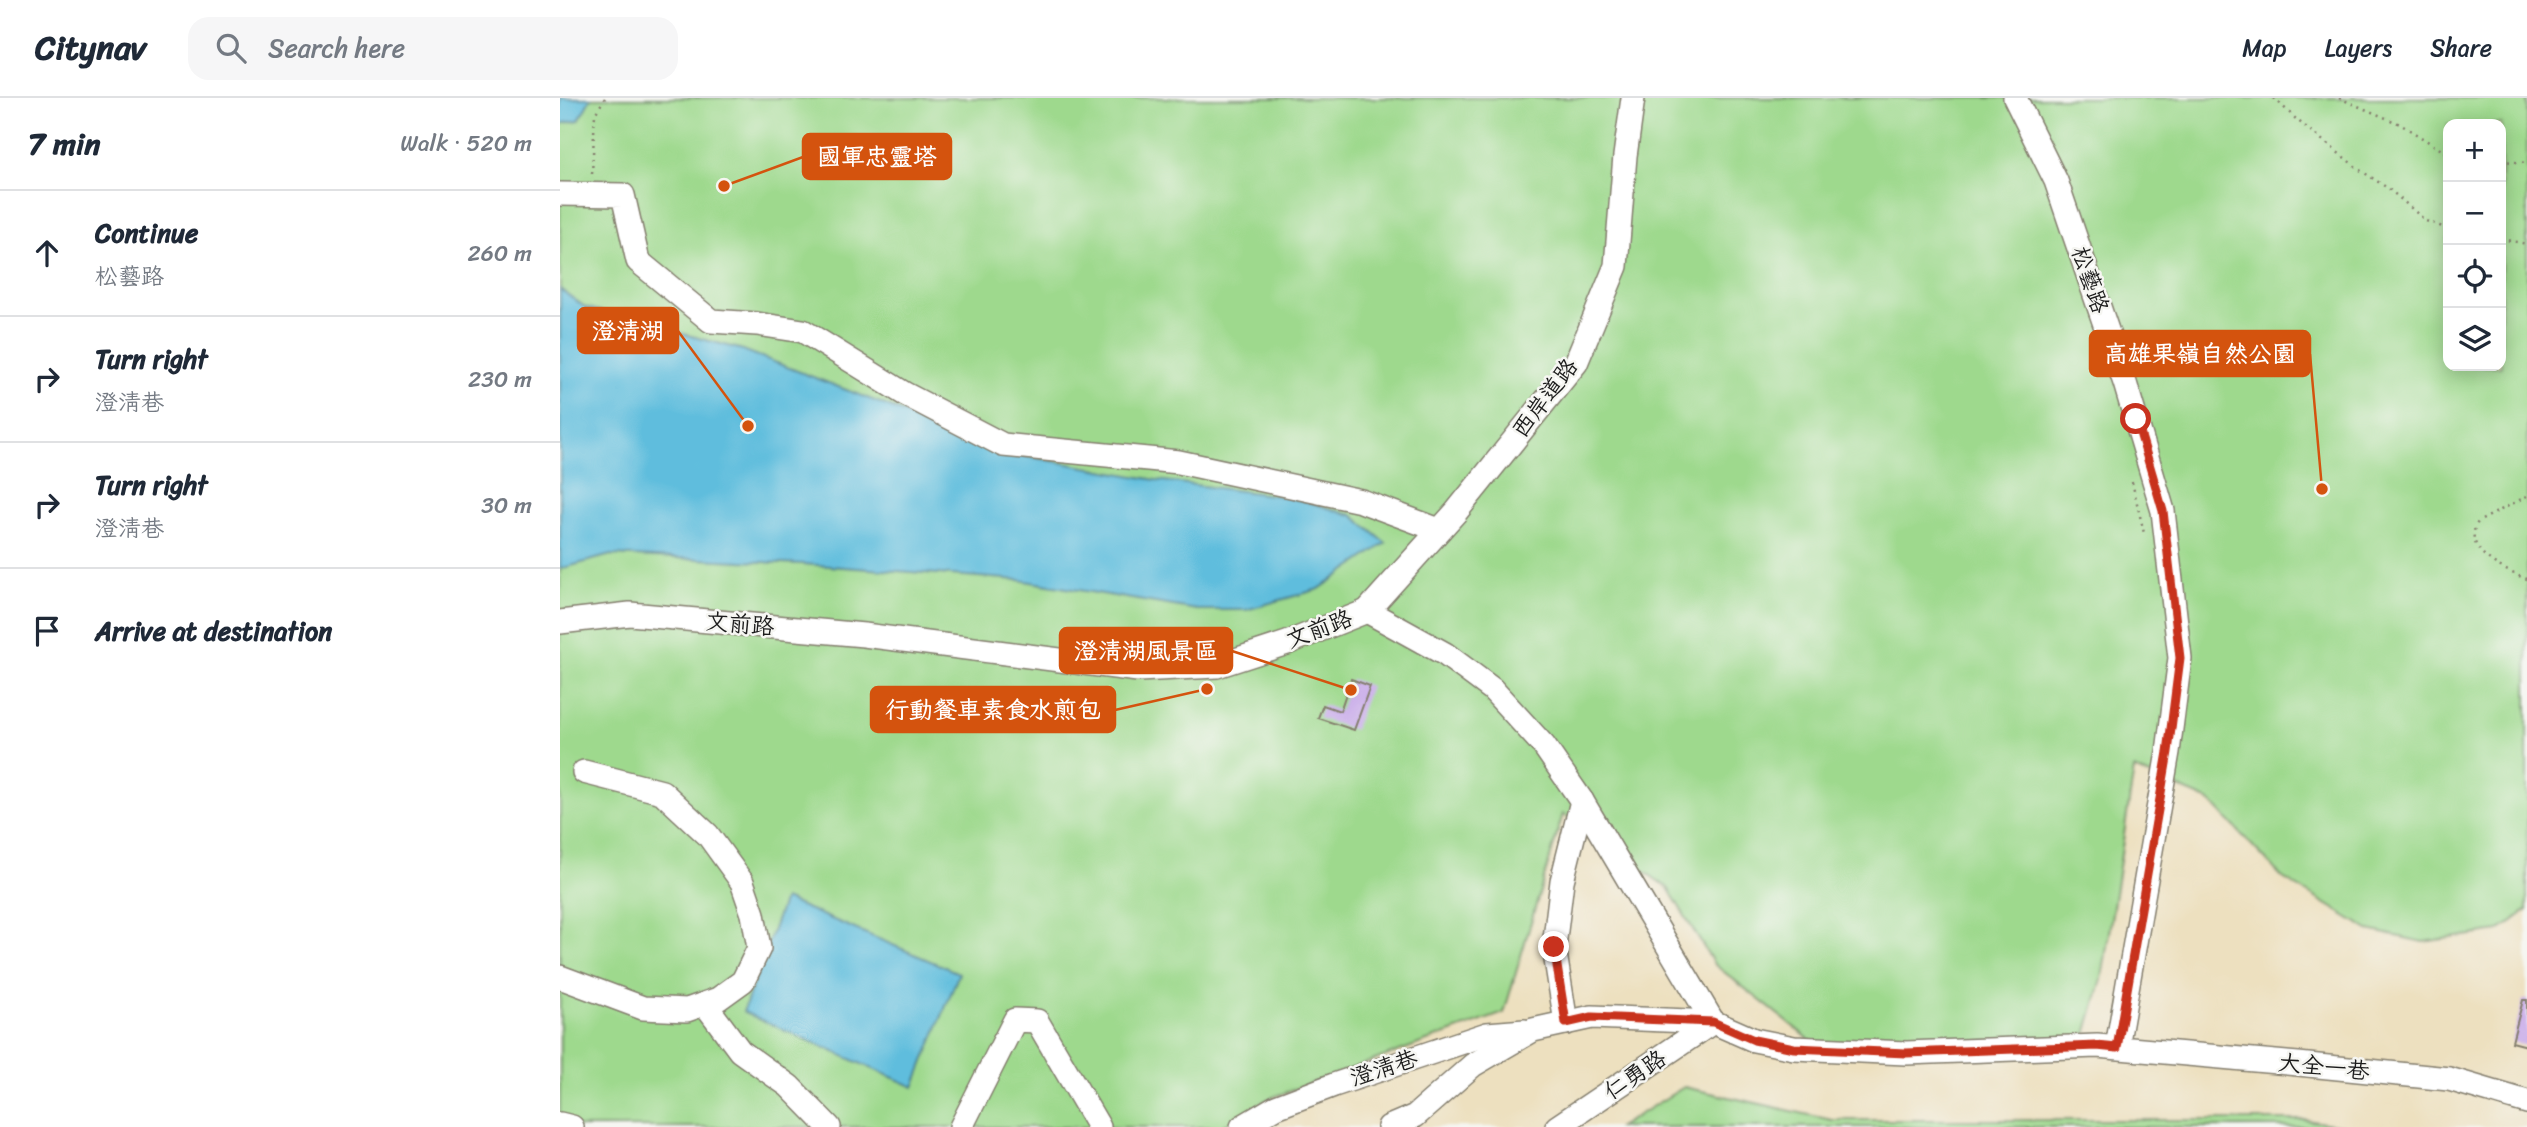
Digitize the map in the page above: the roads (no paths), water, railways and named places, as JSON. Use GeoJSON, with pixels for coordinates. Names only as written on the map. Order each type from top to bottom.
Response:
{"type":"FeatureCollection","features":[{"type":"Feature","properties":{"kind":"street","name":"西岸道路"},"geometry":{"type":"LineString","coordinates":[[1367,611],[1439,530],[1576,363],[1616,266],[1625,156],[1633,98]]}},
{"type":"Feature","properties":{"kind":"street","name":"松藝路"},"geometry":{"type":"LineString","coordinates":[[2015,98],[2056,181],[2125,383],[2163,511],[2180,658],[2168,752],[2117,1048]]}},
{"type":"Feature","properties":{"kind":"street"},"geometry":{"type":"LineString","coordinates":[[560,194],[623,195],[638,261],[711,321],[803,331],[905,394],[1003,445],[1179,462],[1361,500],[1439,530]]}},
{"type":"Feature","properties":{"kind":"street","name":"文前路"},"geometry":{"type":"LineString","coordinates":[[560,622],[631,614],[864,635],[1138,670],[1217,666],[1287,643],[1367,611],[1445,654],[1492,688],[1544,746],[1582,802],[1713,1022]]}},
{"type":"Feature","properties":{"kind":"street"},"geometry":{"type":"LineString","coordinates":[[560,977],[643,1008],[687,1010],[718,999],[743,981],[759,948],[753,914],[742,882],[708,835],[662,792],[584,772]]}},
{"type":"Feature","properties":{"kind":"street"},"geometry":{"type":"LineString","coordinates":[[1566,1023],[1554,947],[1563,881],[1582,802]]}},
{"type":"Feature","properties":{"kind":"street"},"geometry":{"type":"LineString","coordinates":[[705,1004],[740,1051],[789,1086],[831,1127]]}},
{"type":"Feature","properties":{"kind":"street","name":"澄清巷"},"geometry":{"type":"LineString","coordinates":[[1242,1127],[1276,1107],[1486,1034],[1533,1030],[1592,1017],[1713,1022],[1754,1040],[1794,1048],[1906,1053],[2097,1046],[2117,1048]]}},
{"type":"Feature","properties":{"kind":"street"},"geometry":{"type":"LineString","coordinates":[[961,1127],[1015,1020],[1037,1021],[1099,1127]]}},
{"type":"Feature","properties":{"kind":"street","name":"仁勇路"},"geometry":{"type":"LineString","coordinates":[[1557,1127],[1713,1022]]}},
{"type":"Feature","properties":{"kind":"street","name":"澄清巷"},"geometry":{"type":"LineString","coordinates":[[1389,1127],[1415,1116],[1473,1065],[1533,1030]]}},
{"type":"Feature","properties":{"kind":"street","name":"大全一巷"},"geometry":{"type":"LineString","coordinates":[[2117,1048],[2449,1079],[2527,1102]]}},
{"type":"Feature","properties":{"kind":"street"},"geometry":{"type":"LineString","coordinates":[[560,1124],[572,1127]]}},
{"type":"Feature","properties":{"kind":"water"},"geometry":{"type":"Polygon","coordinates":[[[560,98],[591,98],[579,120],[560,124],[560,98]]]}},
{"type":"Feature","properties":{"kind":"water"},"geometry":{"type":"Polygon","coordinates":[[[560,289],[585,307],[743,350],[993,450],[1156,480],[1308,502],[1352,515],[1386,543],[1319,589],[1246,610],[1197,610],[1019,580],[802,564],[611,555],[560,569],[560,289]]]}},
{"type":"Feature","properties":{"kind":"water"},"geometry":{"type":"Polygon","coordinates":[[[784,899],[959,973],[914,1087],[743,1012],[784,899]]]}},
{"type":"Feature","properties":{"kind":"place","name":"國軍忠靈塔"},"geometry":{"type":"Point","coordinates":[724,186]}},
{"type":"Feature","properties":{"kind":"place","name":"澄清湖"},"geometry":{"type":"Point","coordinates":[748,426]}},
{"type":"Feature","properties":{"kind":"place","name":"高雄果嶺自然公園"},"geometry":{"type":"Point","coordinates":[2322,489]}},
{"type":"Feature","properties":{"kind":"place","name":"行動餐車素食水煎包"},"geometry":{"type":"Point","coordinates":[1207,689]}},
{"type":"Feature","properties":{"kind":"place","name":"澄清湖風景區"},"geometry":{"type":"Point","coordinates":[1351,690]}}]}
